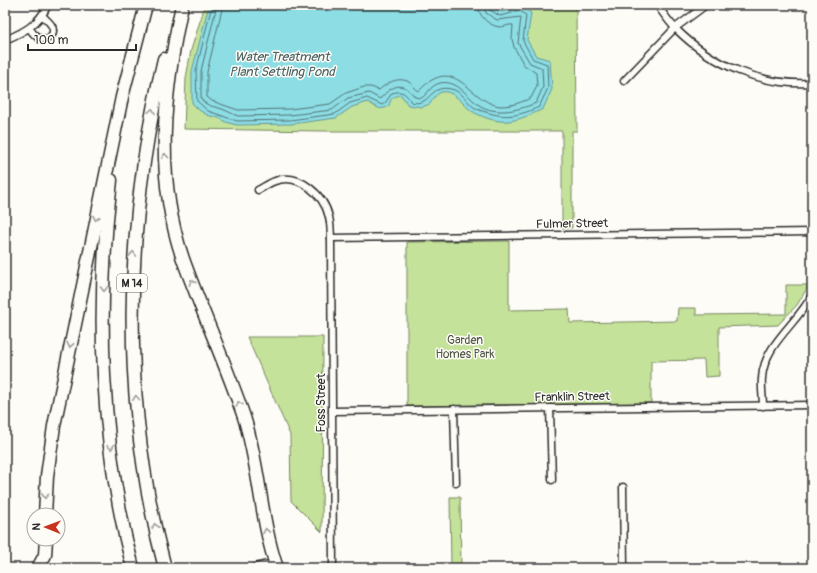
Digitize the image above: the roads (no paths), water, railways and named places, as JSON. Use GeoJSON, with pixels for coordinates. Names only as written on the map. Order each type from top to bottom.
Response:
{"type":"FeatureCollection","features":[{"type":"Feature","properties":{"kind":"highway","name":"M 14"},"geometry":{"type":"LineString","coordinates":[[133,566],[118,494],[109,433],[103,337],[104,269],[108,203],[122,97],[146,5]]}},
{"type":"Feature","properties":{"kind":"highway","name":"M 14"},"geometry":{"type":"LineString","coordinates":[[164,566],[151,507],[138,422],[134,369],[132,279],[134,237],[140,185],[153,103],[170,36],[181,5]]}},
{"type":"Feature","properties":{"kind":"highway"},"geometry":{"type":"LineString","coordinates":[[181,5],[172,51],[165,106],[164,139],[171,208],[183,258],[244,419],[253,458],[268,542],[277,568]]}},
{"type":"Feature","properties":{"kind":"highway"},"geometry":{"type":"LineString","coordinates":[[45,507],[47,476],[54,426],[122,97]]}},
{"type":"Feature","properties":{"kind":"highway"},"geometry":{"type":"LineString","coordinates":[[38,568],[45,555],[46,547]]}},
{"type":"Feature","properties":{"kind":"main road"},"geometry":{"type":"LineString","coordinates":[[257,568],[265,566],[273,568]]}},
{"type":"Feature","properties":{"kind":"street"},"geometry":{"type":"LineString","coordinates":[[5,40],[30,29],[43,16],[48,5]]}},
{"type":"Feature","properties":{"kind":"street"},"geometry":{"type":"LineString","coordinates":[[657,5],[675,28],[706,54],[726,66],[770,80],[800,84],[812,83]]}},
{"type":"Feature","properties":{"kind":"street"},"geometry":{"type":"LineString","coordinates":[[624,81],[675,28],[706,5]]}},
{"type":"Feature","properties":{"kind":"street"},"geometry":{"type":"LineString","coordinates":[[30,29],[40,39],[45,39],[51,36],[53,31],[52,26],[43,16]]}},
{"type":"Feature","properties":{"kind":"street","name":"Foss Street"},"geometry":{"type":"LineString","coordinates":[[258,190],[276,181],[291,179],[301,182],[321,199],[329,217],[331,238],[333,568]]}},
{"type":"Feature","properties":{"kind":"street","name":"Fulmer Street"},"geometry":{"type":"LineString","coordinates":[[331,238],[812,232]]}},
{"type":"Feature","properties":{"kind":"street"},"geometry":{"type":"LineString","coordinates":[[763,406],[762,377],[767,359],[777,341],[806,306],[812,295]]}},
{"type":"Feature","properties":{"kind":"street","name":"Franklin Street"},"geometry":{"type":"LineString","coordinates":[[332,411],[812,405]]}},
{"type":"Feature","properties":{"kind":"street"},"geometry":{"type":"LineString","coordinates":[[550,408],[552,480]]}},
{"type":"Feature","properties":{"kind":"street"},"geometry":{"type":"LineString","coordinates":[[454,409],[456,483]]}},
{"type":"Feature","properties":{"kind":"street"},"geometry":{"type":"LineString","coordinates":[[623,487],[624,568]]}},
{"type":"Feature","properties":{"kind":"water","name":"Water Treatment Plant Settling Pond"},"geometry":{"type":"Polygon","coordinates":[[[209,5],[492,5],[501,12],[521,6],[531,13],[527,40],[536,56],[550,60],[552,89],[543,109],[522,118],[510,121],[499,121],[482,116],[471,110],[449,92],[444,92],[439,93],[430,104],[422,107],[408,105],[401,95],[393,98],[390,101],[389,106],[386,108],[378,108],[368,102],[352,107],[336,118],[291,124],[237,125],[207,115],[192,103],[192,71],[209,5]]]}},
{"type":"Feature","properties":{"kind":"park label","name":"Garden Homes Park"},"geometry":{"type":"Point","coordinates":[465,347]}}]}
